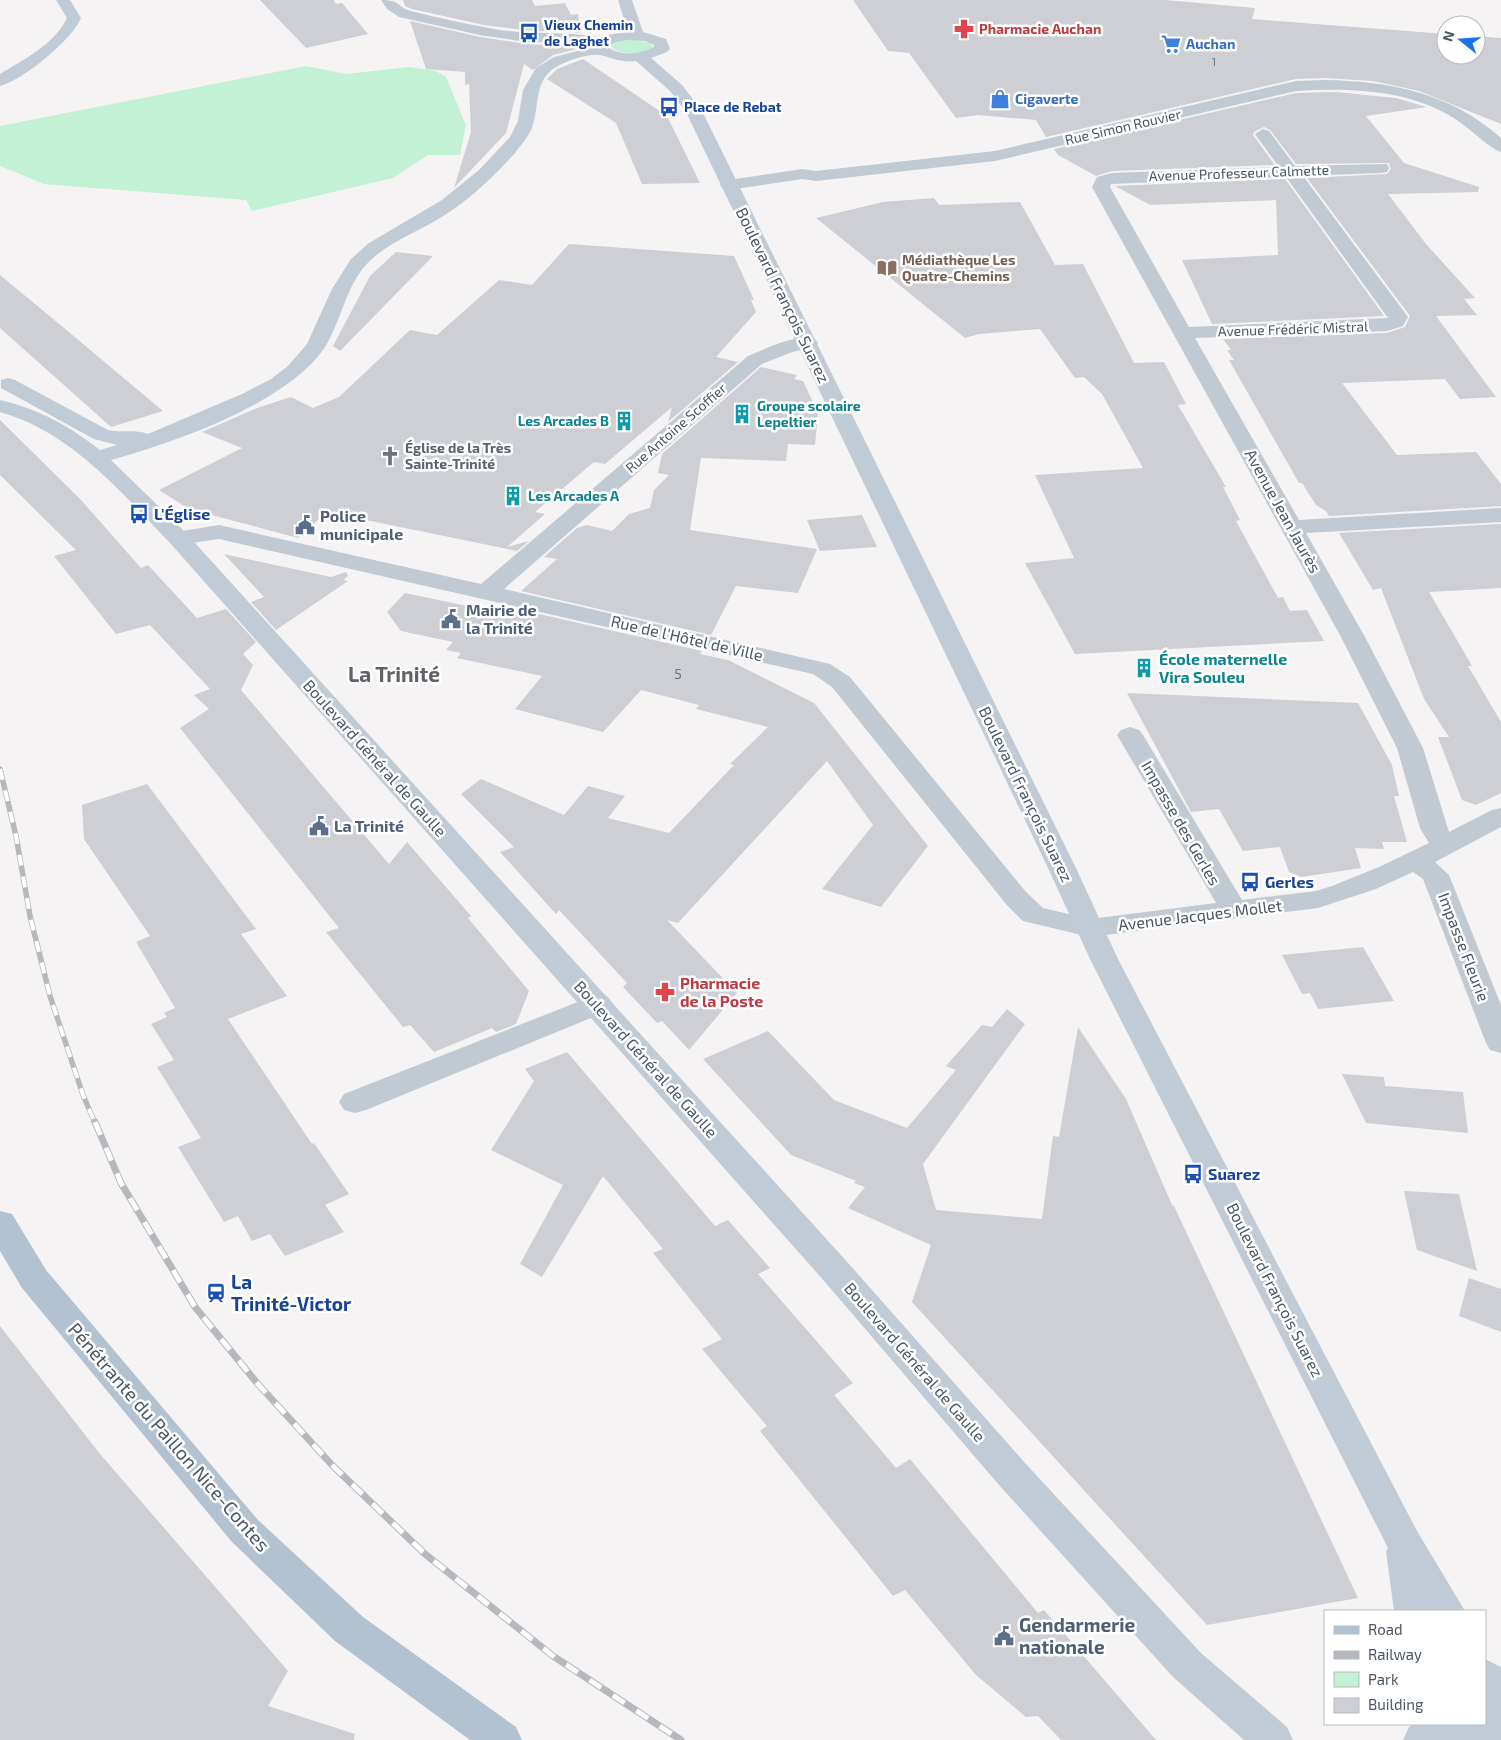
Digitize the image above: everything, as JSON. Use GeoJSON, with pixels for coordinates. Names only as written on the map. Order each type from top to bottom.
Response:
{"type":"FeatureCollection","features":[{"type":"Feature","properties":{"kind":"main road","name":"Pénétrante du Paillon Nice-Contes"},"geometry":{"type":"LineString","coordinates":[[0,1223],[34,1279],[245,1531],[349,1629],[502,1740]]}},
{"type":"Feature","properties":{"kind":"street"},"geometry":{"type":"LineString","coordinates":[[0,81],[58,40],[71,27],[74,18],[63,0]]}},
{"type":"Feature","properties":{"kind":"street"},"geometry":{"type":"LineString","coordinates":[[625,0],[637,36]]}},
{"type":"Feature","properties":{"kind":"street"},"geometry":{"type":"LineString","coordinates":[[107,449],[141,446],[178,432],[256,396],[295,370],[320,341],[350,273],[358,262],[375,247],[440,210],[492,167],[509,149],[526,127],[531,88],[543,71],[568,56],[603,46],[617,37],[637,36],[655,39],[663,45],[657,52],[639,56],[613,55],[603,46],[577,38],[531,38],[508,35],[404,14],[390,3]]}},
{"type":"Feature","properties":{"kind":"street","name":"Boulevard François Suarez"},"geometry":{"type":"LineString","coordinates":[[639,56],[686,98],[702,126],[1090,928],[1404,1542],[1445,1610]]}},
{"type":"Feature","properties":{"kind":"street","name":"Rue Simon Rouvier"},"geometry":{"type":"LineString","coordinates":[[729,185],[802,174],[816,176],[966,157],[1296,86],[1315,85],[1415,93],[1453,110],[1474,124],[1501,147]]}},
{"type":"Feature","properties":{"kind":"street"},"geometry":{"type":"LineString","coordinates":[[1263,134],[1290,171]]}},
{"type":"Feature","properties":{"kind":"street","name":"Avenue Professeur Calmette"},"geometry":{"type":"LineString","coordinates":[[1101,187],[1103,181],[1112,178],[1381,168]]}},
{"type":"Feature","properties":{"kind":"street","name":"Avenue Frédéric Mistral"},"geometry":{"type":"LineString","coordinates":[[1182,333],[1387,325],[1396,322],[1398,317],[1290,171]]}},
{"type":"Feature","properties":{"kind":"street","name":"Avenue Jean Jaurès"},"geometry":{"type":"LineString","coordinates":[[1101,187],[1293,526],[1410,748],[1433,828],[1444,844]]}},
{"type":"Feature","properties":{"kind":"street","name":"Rue Antoine Scoffier"},"geometry":{"type":"LineString","coordinates":[[486,592],[755,360],[787,348],[808,343]]}},
{"type":"Feature","properties":{"kind":"street","name":"Boulevard Général de Gaulle"},"geometry":{"type":"LineString","coordinates":[[3,382],[101,435],[107,449],[178,538],[598,1004],[831,1266],[1012,1474],[1187,1665],[1273,1740]]}},
{"type":"Feature","properties":{"kind":"street","name":"Boulevard Général de Gaulle"},"geometry":{"type":"LineString","coordinates":[[0,406],[17,408],[80,442],[107,449]]}},
{"type":"Feature","properties":{"kind":"street"},"geometry":{"type":"LineString","coordinates":[[107,449],[141,438],[178,432]]}},
{"type":"Feature","properties":{"kind":"street"},"geometry":{"type":"LineString","coordinates":[[1293,526],[1501,515]]}},
{"type":"Feature","properties":{"kind":"street","name":"Rue de l'Hôtel de Ville"},"geometry":{"type":"LineString","coordinates":[[178,538],[219,532],[820,670],[841,682],[1016,898],[1033,915],[1090,928]]}},
{"type":"Feature","properties":{"kind":"street","name":"Impasse des Gerles"},"geometry":{"type":"LineString","coordinates":[[1130,735],[1234,910]]}},
{"type":"Feature","properties":{"kind":"street","name":"Avenue Jacques Mollet"},"geometry":{"type":"LineString","coordinates":[[1090,928],[1318,899],[1352,890],[1500,818]]}},
{"type":"Feature","properties":{"kind":"street","name":"Impasse Fleurie"},"geometry":{"type":"LineString","coordinates":[[1416,860],[1436,875],[1501,1043]]}},
{"type":"Feature","properties":{"kind":"street"},"geometry":{"type":"LineString","coordinates":[[355,1102],[598,1004]]}},
{"type":"Feature","properties":{"kind":"street","name":"Boulevard François Suarez"},"geometry":{"type":"LineString","coordinates":[[1404,1542],[1413,1610]]}},
{"type":"Feature","properties":{"kind":"street"},"geometry":{"type":"LineString","coordinates":[[1486,1678],[1501,1700]]}},
{"type":"Feature","properties":{"kind":"street"},"geometry":{"type":"LineString","coordinates":[[1425,1734],[1449,1727],[1466,1725]]}},
{"type":"Feature","properties":{"kind":"street"},"geometry":{"type":"LineString","coordinates":[[1483,1725],[1501,1727]]}},
{"type":"Feature","properties":{"kind":"green space"},"geometry":{"type":"Polygon","coordinates":[[[631,39],[650,43],[653,47],[644,52],[626,53],[611,47],[616,42],[631,39]]]}},
{"type":"Feature","properties":{"kind":"green space"},"geometry":{"type":"Polygon","coordinates":[[[306,66],[346,74],[409,67],[436,71],[446,77],[466,125],[460,155],[428,155],[393,178],[252,211],[246,200],[44,184],[0,166],[0,126],[306,66]]]}},
{"type":"Feature","properties":{"kind":"building"},"geometry":{"type":"Polygon","coordinates":[[[260,0],[334,0],[336,4],[342,3],[368,34],[306,48],[260,0]]]}},
{"type":"Feature","properties":{"kind":"building"},"geometry":{"type":"Polygon","coordinates":[[[403,0],[532,0],[535,6],[565,3],[571,15],[578,14],[580,33],[523,30],[484,25],[412,9],[405,6],[403,0]]]}},
{"type":"Feature","properties":{"kind":"building"},"geometry":{"type":"Polygon","coordinates":[[[853,0],[1165,0],[1255,8],[1252,19],[1436,33],[1436,65],[1486,65],[1486,37],[1501,38],[1501,124],[1419,91],[1373,81],[1324,78],[1296,79],[1046,137],[1036,120],[978,115],[956,118],[909,53],[888,51],[853,0]]]}},
{"type":"Feature","properties":{"kind":"building"},"geometry":{"type":"Polygon","coordinates":[[[410,21],[480,37],[526,44],[581,46],[581,48],[553,55],[533,70],[524,64],[506,133],[454,188],[471,132],[469,84],[465,85],[465,72],[426,69],[410,21]]]}},
{"type":"Feature","properties":{"kind":"building"},"geometry":{"type":"Polygon","coordinates":[[[583,59],[667,116],[700,183],[642,184],[616,123],[547,79],[557,69],[583,59]]]}},
{"type":"Feature","properties":{"kind":"building"},"geometry":{"type":"Polygon","coordinates":[[[1336,92],[1396,98],[1427,107],[1366,116],[1404,163],[1479,187],[1478,192],[1388,194],[1426,244],[1475,298],[1464,299],[1477,315],[1436,316],[1496,397],[1460,399],[1445,379],[1342,383],[1397,455],[1476,452],[1501,484],[1501,506],[1329,516],[1326,511],[1316,505],[1302,483],[1299,483],[1229,360],[1234,360],[1227,350],[1231,350],[1223,339],[1387,333],[1405,327],[1410,316],[1307,178],[1387,174],[1391,169],[1389,163],[1296,164],[1270,130],[1264,127],[1254,132],[1253,135],[1275,165],[1112,171],[1096,176],[1058,155],[1054,149],[1296,93],[1336,92]]]}},
{"type":"Feature","properties":{"kind":"building"},"geometry":{"type":"Polygon","coordinates":[[[1285,179],[1384,316],[1212,324],[1182,260],[1278,255],[1276,200],[1150,205],[1115,186],[1285,179]]]}},
{"type":"Feature","properties":{"kind":"building"},"geometry":{"type":"Polygon","coordinates":[[[934,198],[939,205],[1020,202],[1055,265],[1083,264],[1134,363],[1164,362],[1186,404],[1178,405],[1226,487],[1223,487],[1240,520],[1236,521],[1278,598],[1283,597],[1290,611],[1307,610],[1324,641],[1075,654],[1025,563],[1074,558],[1035,475],[1143,468],[1102,394],[1084,377],[1075,378],[1040,329],[979,334],[965,338],[816,218],[883,202],[934,198]]]}},
{"type":"Feature","properties":{"kind":"building"},"geometry":{"type":"Polygon","coordinates":[[[569,244],[734,256],[754,300],[751,300],[756,312],[716,357],[738,362],[668,422],[672,407],[605,464],[594,462],[535,512],[545,514],[507,547],[529,541],[517,551],[327,512],[298,538],[189,509],[159,490],[242,448],[202,432],[257,408],[291,397],[313,408],[339,397],[410,330],[437,335],[499,280],[532,285],[569,244]]]}},
{"type":"Feature","properties":{"kind":"building"},"geometry":{"type":"Polygon","coordinates":[[[396,252],[433,256],[340,351],[333,346],[370,276],[396,252]]]}},
{"type":"Feature","properties":{"kind":"building"},"geometry":{"type":"Polygon","coordinates":[[[0,275],[163,411],[111,427],[0,328],[0,275]]]}},
{"type":"Feature","properties":{"kind":"building"},"geometry":{"type":"Polygon","coordinates":[[[761,367],[797,375],[794,379],[803,381],[818,413],[815,445],[788,444],[786,461],[701,458],[690,530],[817,549],[798,593],[736,586],[711,635],[521,591],[557,559],[544,557],[577,528],[587,525],[612,531],[629,514],[650,508],[654,490],[669,475],[658,473],[662,454],[761,367]]]}},
{"type":"Feature","properties":{"kind":"building"},"geometry":{"type":"Polygon","coordinates":[[[0,420],[81,500],[141,568],[148,565],[197,618],[226,609],[256,642],[243,654],[253,665],[241,690],[389,864],[407,842],[471,916],[468,918],[529,991],[516,1024],[496,1032],[492,1028],[434,1052],[410,1025],[403,1027],[326,932],[339,928],[180,728],[209,709],[194,695],[210,689],[150,625],[116,634],[54,556],[76,550],[0,475],[0,420]]]}},
{"type":"Feature","properties":{"kind":"building"},"geometry":{"type":"Polygon","coordinates":[[[862,515],[877,547],[820,551],[807,520],[862,515]]]}},
{"type":"Feature","properties":{"kind":"building"},"geometry":{"type":"Polygon","coordinates":[[[1501,524],[1501,588],[1429,592],[1472,666],[1468,666],[1501,722],[1501,793],[1476,805],[1462,800],[1438,737],[1449,737],[1424,699],[1381,588],[1373,590],[1339,533],[1501,524]]]}},
{"type":"Feature","properties":{"kind":"building"},"geometry":{"type":"Polygon","coordinates":[[[224,554],[331,577],[346,572],[348,576],[343,580],[348,581],[276,630],[251,602],[264,597],[224,554]]]}},
{"type":"Feature","properties":{"kind":"building"},"geometry":{"type":"Polygon","coordinates":[[[405,593],[496,612],[504,606],[702,651],[700,654],[728,660],[814,703],[928,846],[881,907],[822,889],[873,825],[827,761],[678,923],[667,920],[737,993],[689,1050],[662,1021],[657,1023],[623,987],[627,983],[559,910],[556,914],[500,852],[514,847],[461,794],[481,779],[564,815],[588,786],[625,796],[608,818],[669,833],[734,765],[730,764],[768,727],[696,709],[699,705],[641,690],[603,732],[515,709],[542,676],[457,658],[461,653],[446,650],[453,642],[401,631],[387,612],[405,593]]]}},
{"type":"Feature","properties":{"kind":"building"},"geometry":{"type":"Polygon","coordinates":[[[1127,693],[1358,703],[1392,765],[1399,796],[1394,796],[1407,842],[1382,842],[1384,849],[1355,848],[1361,868],[1301,877],[1289,872],[1280,847],[1243,851],[1219,809],[1191,812],[1127,693]]]}},
{"type":"Feature","properties":{"kind":"building"},"geometry":{"type":"Polygon","coordinates":[[[147,784],[256,929],[241,934],[287,996],[228,1019],[312,1144],[314,1143],[349,1194],[325,1205],[344,1232],[285,1256],[270,1234],[252,1241],[238,1216],[224,1222],[178,1147],[201,1138],[157,1067],[174,1060],[151,1024],[167,1017],[164,1013],[175,1008],[136,942],[150,936],[84,839],[82,805],[147,784]]]}},
{"type":"Feature","properties":{"kind":"building"},"geometry":{"type":"Polygon","coordinates":[[[1363,947],[1394,1001],[1318,1009],[1310,993],[1302,994],[1282,955],[1363,947]]]}},
{"type":"Feature","properties":{"kind":"building"},"geometry":{"type":"Polygon","coordinates":[[[1007,1009],[1025,1024],[923,1164],[936,1210],[1042,1219],[1053,1136],[1059,1137],[1078,1027],[1126,1099],[1172,1205],[1358,1598],[1207,1625],[912,1302],[931,1245],[848,1208],[865,1187],[854,1183],[856,1181],[791,1155],[703,1059],[768,1031],[834,1100],[907,1128],[956,1070],[946,1066],[982,1025],[992,1027],[1007,1009]]]}},
{"type":"Feature","properties":{"kind":"building"},"geometry":{"type":"Polygon","coordinates":[[[567,1052],[715,1226],[728,1220],[770,1268],[758,1274],[853,1383],[834,1395],[896,1468],[910,1459],[1038,1613],[1044,1610],[1156,1740],[1061,1740],[1038,1716],[1026,1717],[976,1675],[905,1590],[893,1596],[760,1431],[767,1426],[702,1349],[722,1339],[653,1253],[663,1249],[603,1176],[542,1277],[520,1264],[563,1185],[491,1150],[534,1081],[525,1069],[567,1052]]]}},
{"type":"Feature","properties":{"kind":"building"},"geometry":{"type":"Polygon","coordinates":[[[1342,1074],[1384,1077],[1385,1086],[1463,1092],[1468,1133],[1366,1123],[1342,1074]]]}},
{"type":"Feature","properties":{"kind":"building"},"geometry":{"type":"Polygon","coordinates":[[[1404,1191],[1459,1194],[1477,1271],[1417,1250],[1404,1191]]]}},
{"type":"Feature","properties":{"kind":"building"},"geometry":{"type":"Polygon","coordinates":[[[1469,1278],[1501,1289],[1501,1332],[1459,1316],[1469,1278]]]}},
{"type":"Feature","properties":{"kind":"building"},"geometry":{"type":"Polygon","coordinates":[[[0,1326],[100,1454],[288,1671],[268,1706],[355,1734],[354,1740],[0,1740],[0,1326]]]}},
{"type":"Feature","properties":{"kind":"railway"},"geometry":{"type":"LineString","coordinates":[[0,769],[16,836],[30,916],[50,996],[83,1095],[95,1123]]}},
{"type":"Feature","properties":{"kind":"railway"},"geometry":{"type":"LineString","coordinates":[[95,1122],[121,1183],[195,1307],[257,1383],[332,1465],[425,1554],[553,1656],[681,1740]]}},
{"type":"Feature","properties":{"kind":"place","name":"Pharmacie Auchan"},"geometry":{"type":"Point","coordinates":[964,29]}},
{"type":"Feature","properties":{"kind":"place","name":"Vieux Chemin de Laghet"},"geometry":{"type":"Point","coordinates":[529,33]}},
{"type":"Feature","properties":{"kind":"place","name":"Auchan"},"geometry":{"type":"Point","coordinates":[1171,44]}},
{"type":"Feature","properties":{"kind":"place","name":"Cigaverte"},"geometry":{"type":"Point","coordinates":[1000,99]}},
{"type":"Feature","properties":{"kind":"place","name":"Place de Rebat"},"geometry":{"type":"Point","coordinates":[669,107]}},
{"type":"Feature","properties":{"kind":"place","name":"Médiathèque Les Quatre-Chemins"},"geometry":{"type":"Point","coordinates":[887,268]}},
{"type":"Feature","properties":{"kind":"place","name":"Groupe scolaire Lepeltier"},"geometry":{"type":"Point","coordinates":[742,414]}},
{"type":"Feature","properties":{"kind":"place","name":"Les Arcades B"},"geometry":{"type":"Point","coordinates":[624,421]}},
{"type":"Feature","properties":{"kind":"place","name":"Église de la Très Sainte-Trinité"},"geometry":{"type":"Point","coordinates":[390,456]}},
{"type":"Feature","properties":{"kind":"place","name":"Les Arcades A"},"geometry":{"type":"Point","coordinates":[513,496]}},
{"type":"Feature","properties":{"kind":"place","name":"L'Église"},"geometry":{"type":"Point","coordinates":[139,514]}},
{"type":"Feature","properties":{"kind":"place","name":"Police municipale"},"geometry":{"type":"Point","coordinates":[305,525]}},
{"type":"Feature","properties":{"kind":"place","name":"Mairie de la Trinité"},"geometry":{"type":"Point","coordinates":[451,619]}},
{"type":"Feature","properties":{"kind":"place","name":"École maternelle Vira Souleu"},"geometry":{"type":"Point","coordinates":[1144,668]}},
{"type":"Feature","properties":{"kind":"place","name":"La Trinité"},"geometry":{"type":"Point","coordinates":[319,826]}},
{"type":"Feature","properties":{"kind":"place","name":"Gerles"},"geometry":{"type":"Point","coordinates":[1250,882]}},
{"type":"Feature","properties":{"kind":"place","name":"Pharmacie de la Poste"},"geometry":{"type":"Point","coordinates":[665,992]}},
{"type":"Feature","properties":{"kind":"place","name":"Suarez"},"geometry":{"type":"Point","coordinates":[1193,1174]}},
{"type":"Feature","properties":{"kind":"place","name":"La Trinité-Victor"},"geometry":{"type":"Point","coordinates":[216,1293]}},
{"type":"Feature","properties":{"kind":"place","name":"Gendarmerie nationale"},"geometry":{"type":"Point","coordinates":[1004,1636]}},
{"type":"Feature","properties":{"kind":"district","name":"La Trinité"},"geometry":{"type":"Point","coordinates":[394,675]}}]}
